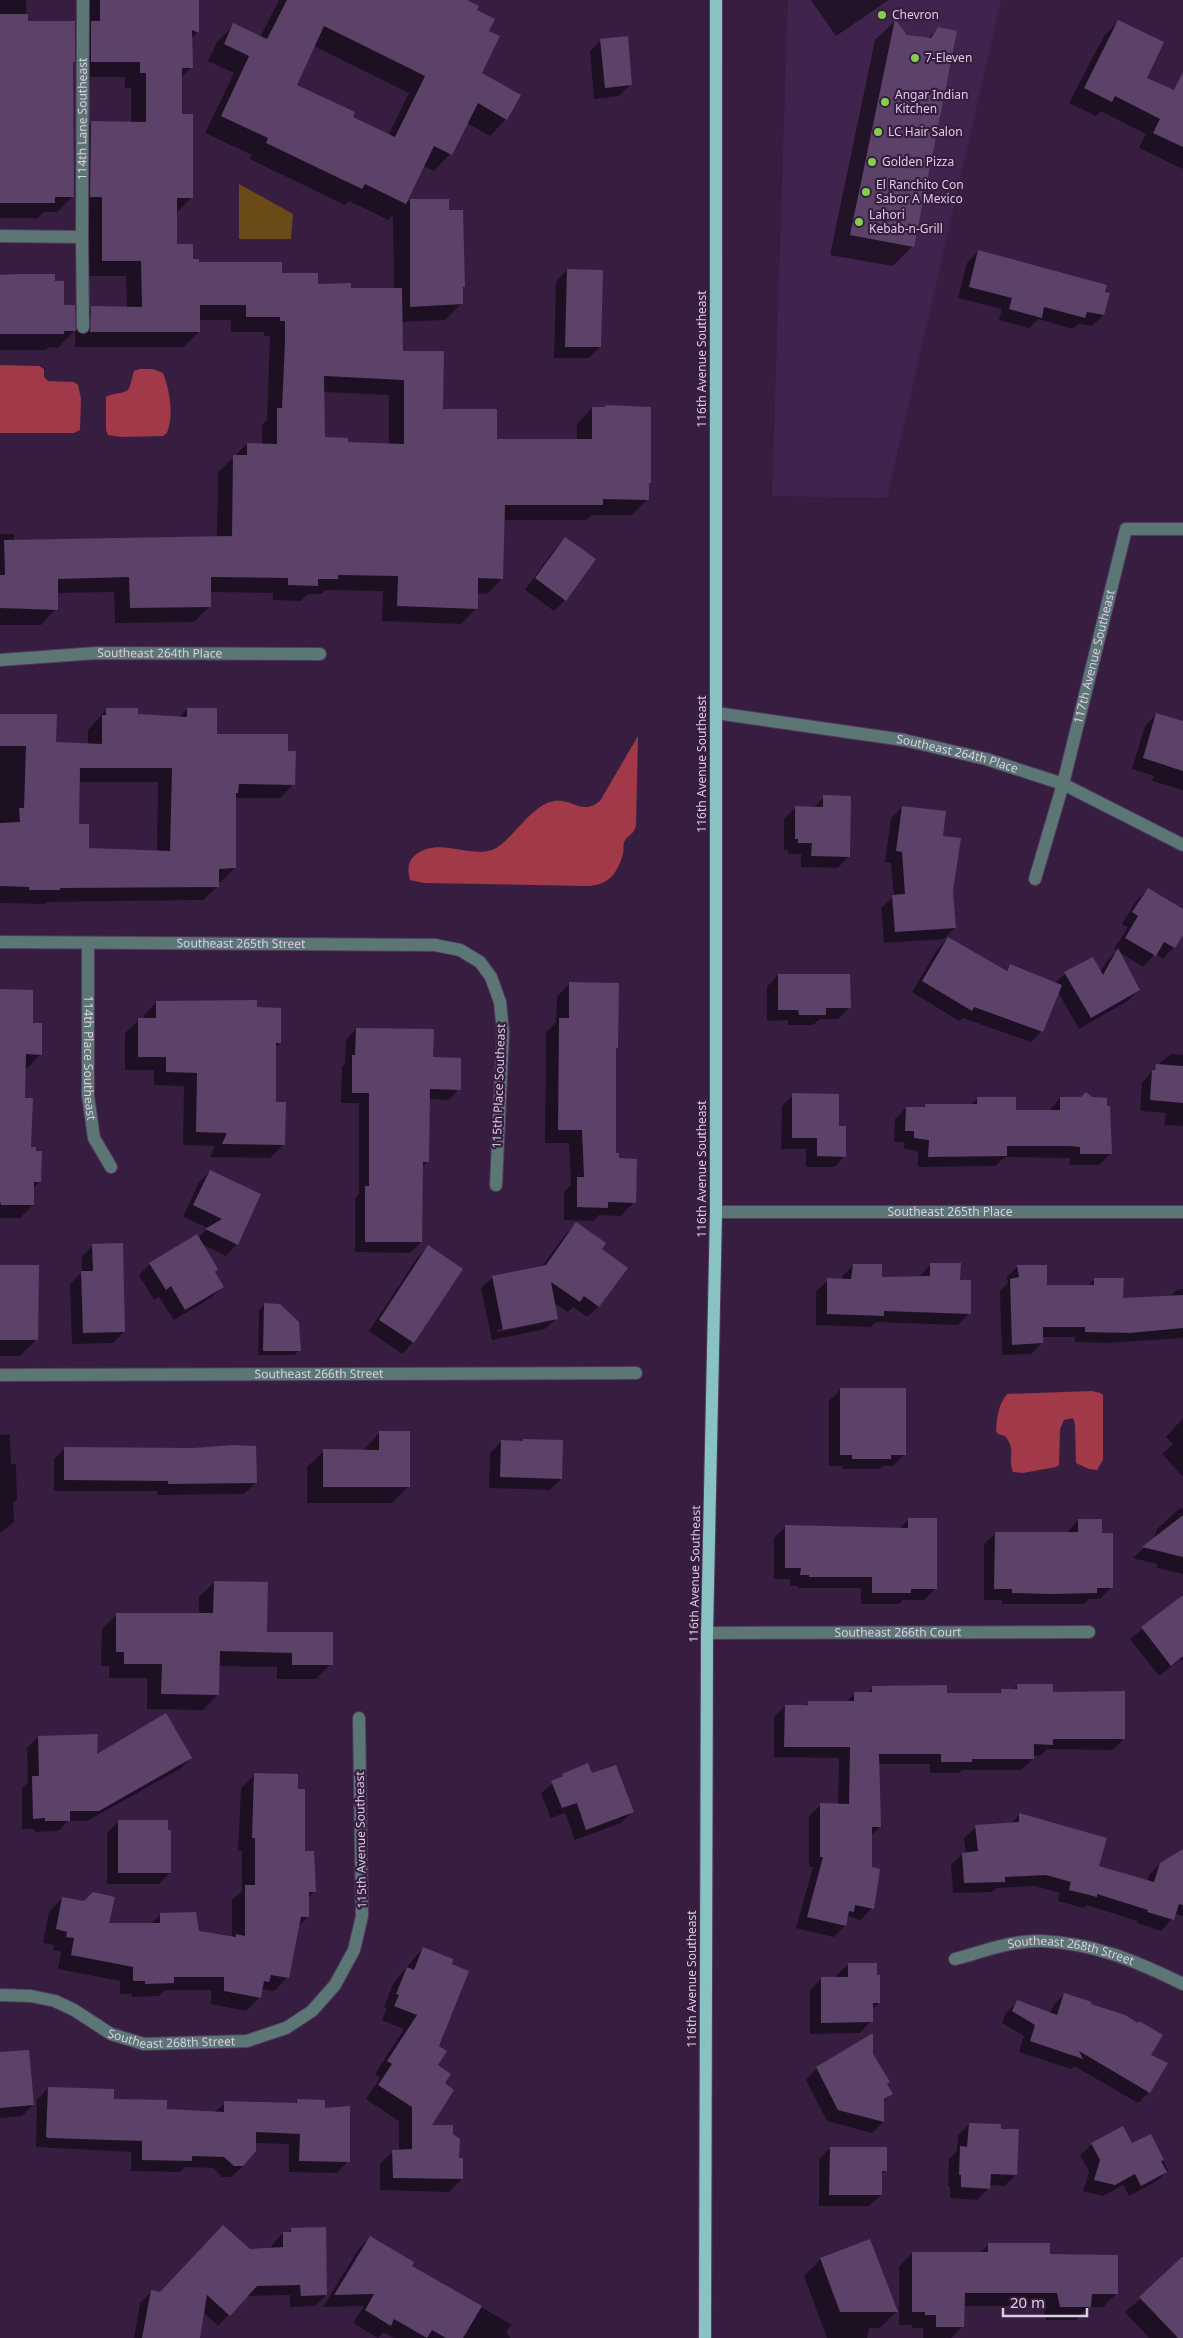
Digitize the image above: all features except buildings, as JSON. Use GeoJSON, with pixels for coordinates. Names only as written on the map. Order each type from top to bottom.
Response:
{"type":"FeatureCollection","features":[{"type":"Feature","properties":{"kind":"main road","name":"116th Avenue Southeast"},"geometry":{"type":"LineString","coordinates":[[705,2338],[707,1633],[716,1212],[716,0]]}},
{"type":"Feature","properties":{"kind":"street","name":"114th Lane Southeast"},"geometry":{"type":"LineString","coordinates":[[82,327],[84,0]]}},
{"type":"Feature","properties":{"kind":"street"},"geometry":{"type":"LineString","coordinates":[[0,236],[82,237]]}},
{"type":"Feature","properties":{"kind":"street","name":"117th Avenue Southeast"},"geometry":{"type":"LineString","coordinates":[[1035,879],[1063,784],[1126,529],[1183,529]]}},
{"type":"Feature","properties":{"kind":"street","name":"Southeast 264th Place"},"geometry":{"type":"LineString","coordinates":[[0,660],[97,653],[320,654]]}},
{"type":"Feature","properties":{"kind":"street","name":"Southeast 264th Place"},"geometry":{"type":"LineString","coordinates":[[716,713],[904,740],[986,759],[1063,784],[1183,845]]}},
{"type":"Feature","properties":{"kind":"street","name":"Southeast 265th Street"},"geometry":{"type":"LineString","coordinates":[[0,942],[435,945],[460,950],[480,962]]}},
{"type":"Feature","properties":{"kind":"street","name":"114th Place Southeast"},"geometry":{"type":"LineString","coordinates":[[88,944],[88,1096],[94,1138],[111,1167]]}},
{"type":"Feature","properties":{"kind":"street","name":"115th Place Southeast"},"geometry":{"type":"LineString","coordinates":[[480,962],[491,977],[500,1002],[503,1032],[496,1185]]}},
{"type":"Feature","properties":{"kind":"street","name":"Southeast 265th Place"},"geometry":{"type":"LineString","coordinates":[[716,1212],[1183,1212]]}},
{"type":"Feature","properties":{"kind":"street","name":"Southeast 266th Street"},"geometry":{"type":"LineString","coordinates":[[0,1375],[636,1373]]}},
{"type":"Feature","properties":{"kind":"street","name":"Southeast 266th Court"},"geometry":{"type":"LineString","coordinates":[[707,1633],[1089,1632]]}},
{"type":"Feature","properties":{"kind":"street","name":"115th Avenue Southeast"},"geometry":{"type":"LineString","coordinates":[[334,1985],[354,1950],[362,1916],[359,1718]]}},
{"type":"Feature","properties":{"kind":"street","name":"Southeast 268th Street"},"geometry":{"type":"LineString","coordinates":[[955,1959],[1009,1945],[1040,1941],[1089,1947],[1134,1960],[1183,1984]]}},
{"type":"Feature","properties":{"kind":"street","name":"Southeast 268th Street"},"geometry":{"type":"LineString","coordinates":[[0,1995],[31,1996],[55,2001],[74,2010],[111,2034],[144,2044],[194,2044],[247,2041],[286,2028],[312,2011],[334,1985]]}},
{"type":"Feature","properties":{"kind":"shaded area"},"geometry":{"type":"Polygon","coordinates":[[[788,0],[1001,0],[887,498],[772,496],[788,0]]]}},
{"type":"Feature","properties":{"kind":"shaded area"},"geometry":{"type":"Polygon","coordinates":[[[239,184],[293,214],[291,239],[239,239],[239,184]]]}},
{"type":"Feature","properties":{"kind":"shaded area"},"geometry":{"type":"Polygon","coordinates":[[[0,365],[39,366],[44,369],[44,377],[48,381],[74,382],[78,385],[81,399],[80,430],[74,433],[0,433],[0,365]]]}},
{"type":"Feature","properties":{"kind":"shaded area"},"geometry":{"type":"Polygon","coordinates":[[[153,369],[163,373],[168,387],[170,403],[170,419],[167,433],[163,436],[121,437],[108,435],[106,430],[106,397],[127,390],[131,384],[134,371],[153,369]]]}},
{"type":"Feature","properties":{"kind":"shaded area"},"geometry":{"type":"Polygon","coordinates":[[[638,736],[636,826],[624,842],[623,854],[615,873],[606,881],[587,886],[424,883],[410,880],[410,861],[423,850],[442,847],[472,852],[492,850],[506,840],[537,809],[545,804],[561,801],[583,807],[594,805],[600,801],[638,736]]]}},
{"type":"Feature","properties":{"kind":"shaded area"},"geometry":{"type":"Polygon","coordinates":[[[1092,1391],[1103,1395],[1103,1460],[1097,1470],[1089,1469],[1076,1463],[1075,1424],[1073,1418],[1064,1420],[1060,1429],[1059,1465],[1023,1473],[1013,1472],[1009,1441],[1005,1436],[998,1434],[996,1431],[1000,1407],[1007,1394],[1092,1391]]]}},
{"type":"Feature","properties":{"kind":"place","name":"Chevron"},"geometry":{"type":"Point","coordinates":[882,15]}},
{"type":"Feature","properties":{"kind":"place","name":"7-Eleven"},"geometry":{"type":"Point","coordinates":[915,58]}},
{"type":"Feature","properties":{"kind":"place","name":"Angar Indian Kitchen"},"geometry":{"type":"Point","coordinates":[885,102]}},
{"type":"Feature","properties":{"kind":"place","name":"LC Hair Salon"},"geometry":{"type":"Point","coordinates":[878,132]}},
{"type":"Feature","properties":{"kind":"place","name":"Golden Pizza"},"geometry":{"type":"Point","coordinates":[872,162]}},
{"type":"Feature","properties":{"kind":"place","name":"El Ranchito Con Sabor A Mexico"},"geometry":{"type":"Point","coordinates":[866,192]}},
{"type":"Feature","properties":{"kind":"place","name":"Lahori Kebab-n-Grill"},"geometry":{"type":"Point","coordinates":[859,222]}}]}
